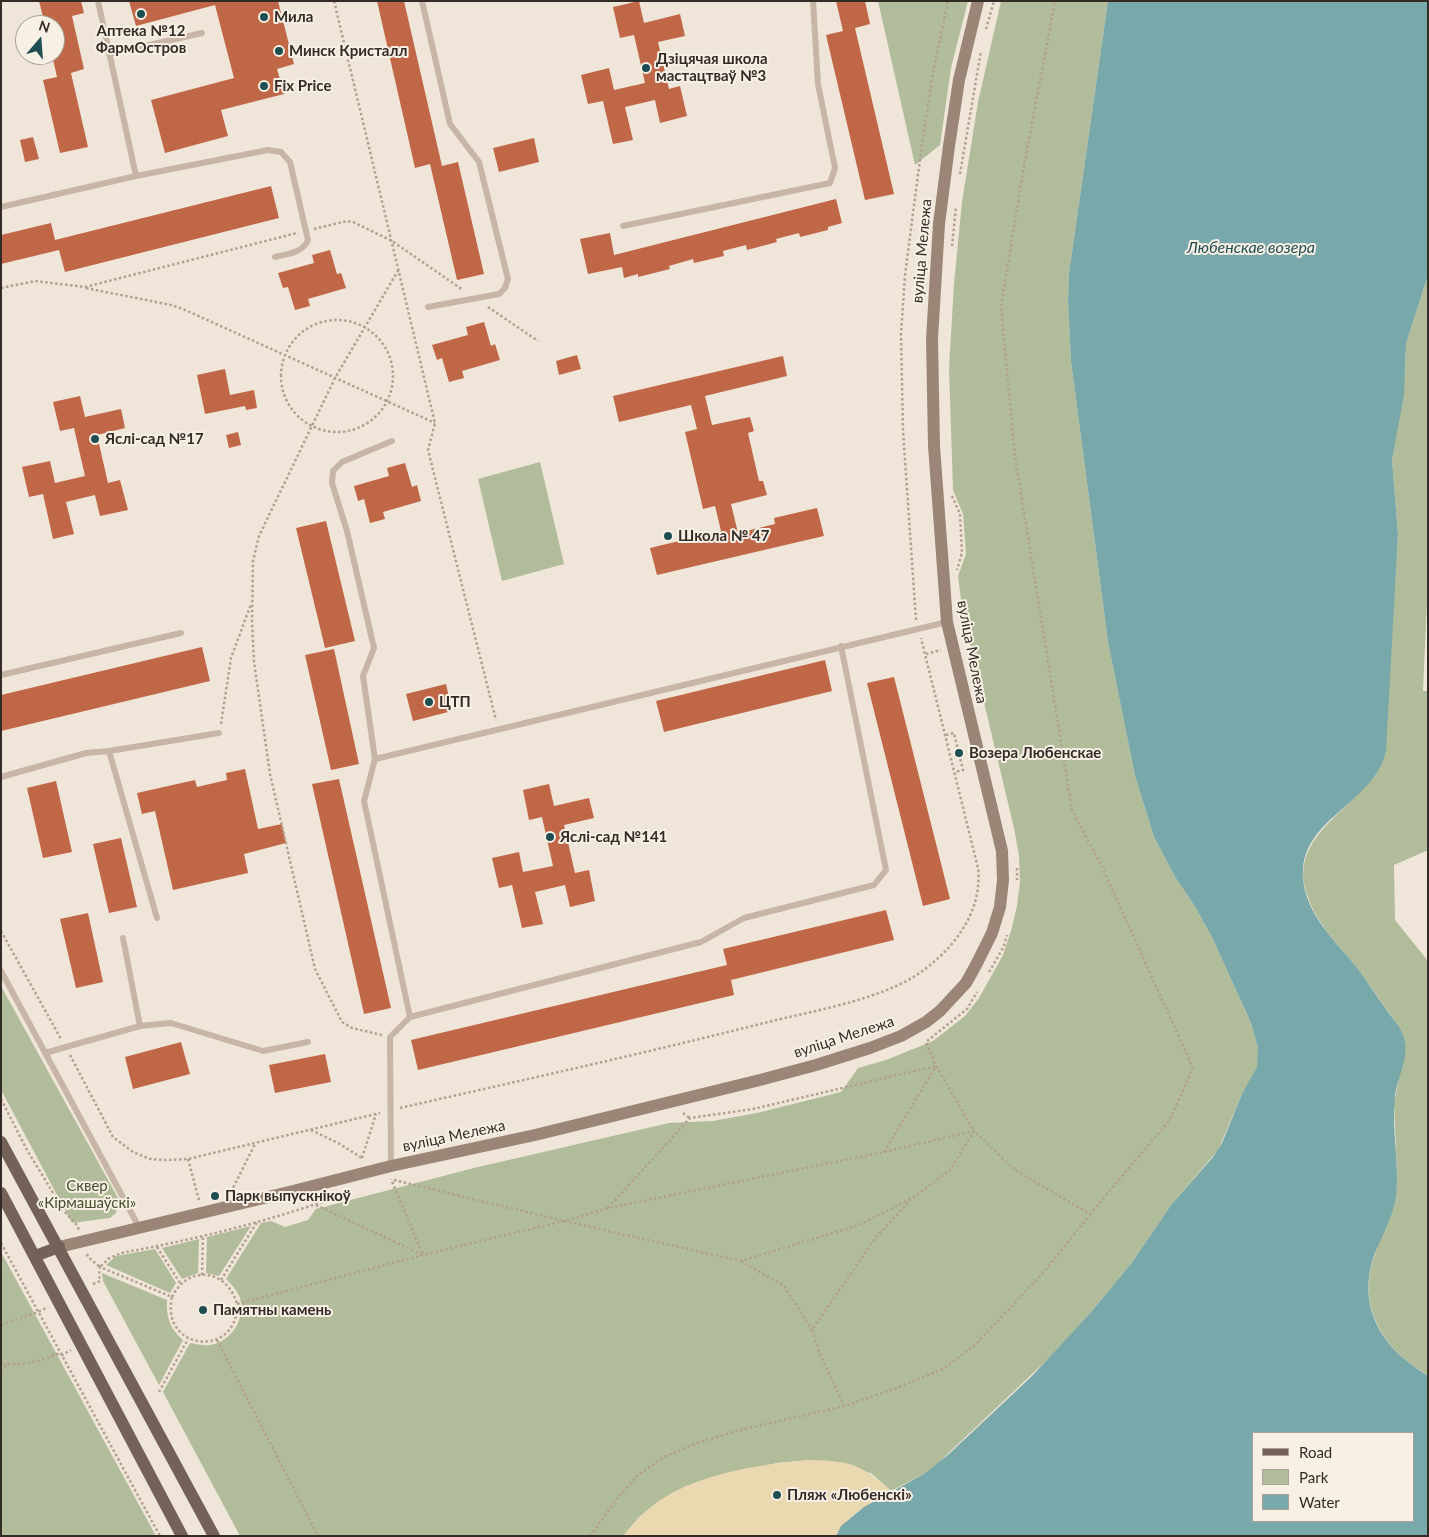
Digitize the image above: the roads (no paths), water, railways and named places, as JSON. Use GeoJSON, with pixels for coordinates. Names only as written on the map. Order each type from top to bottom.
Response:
{"type":"FeatureCollection","features":[{"type":"Feature","properties":{"kind":"main road","name":"вуліца Мележа"},"geometry":{"type":"LineString","coordinates":[[35,1256],[59,1247],[139,1227],[391,1166],[535,1135],[816,1065],[901,1036],[926,1022],[953,999],[966,983],[992,933],[1000,907],[1003,880],[1002,852],[947,622],[934,446],[932,339],[939,224],[949,146],[959,80],[978,1]]}},
{"type":"Feature","properties":{"kind":"main road"},"geometry":{"type":"LineString","coordinates":[[1,1142],[214,1536]]}},
{"type":"Feature","properties":{"kind":"main road"},"geometry":{"type":"LineString","coordinates":[[1,1193],[182,1536]]}},
{"type":"Feature","properties":{"kind":"lane"},"geometry":{"type":"LineString","coordinates":[[98,1],[136,176]]}},
{"type":"Feature","properties":{"kind":"lane"},"geometry":{"type":"LineString","coordinates":[[422,1],[450,124],[479,162],[508,280],[505,288],[499,294],[428,307]]}},
{"type":"Feature","properties":{"kind":"lane"},"geometry":{"type":"LineString","coordinates":[[623,226],[830,183],[835,168],[818,84],[813,1]]}},
{"type":"Feature","properties":{"kind":"lane"},"geometry":{"type":"LineString","coordinates":[[110,54],[202,33]]}},
{"type":"Feature","properties":{"kind":"lane"},"geometry":{"type":"LineString","coordinates":[[1,207],[136,176],[268,150],[281,152],[290,162],[308,240],[306,246],[301,250],[275,257]]}},
{"type":"Feature","properties":{"kind":"lane"},"geometry":{"type":"LineString","coordinates":[[392,440],[342,462],[333,470],[332,483],[347,531],[374,648],[363,676],[375,759],[364,801],[410,1017]]}},
{"type":"Feature","properties":{"kind":"lane"},"geometry":{"type":"LineString","coordinates":[[375,759],[840,646],[947,622]]}},
{"type":"Feature","properties":{"kind":"lane"},"geometry":{"type":"LineString","coordinates":[[1,674],[181,632]]}},
{"type":"Feature","properties":{"kind":"lane"},"geometry":{"type":"LineString","coordinates":[[391,1166],[390,1037],[410,1017],[702,942],[744,918],[874,885],[886,870],[840,646]]}},
{"type":"Feature","properties":{"kind":"lane"},"geometry":{"type":"LineString","coordinates":[[1,777],[86,753],[219,733]]}},
{"type":"Feature","properties":{"kind":"lane"},"geometry":{"type":"LineString","coordinates":[[108,751],[156,918]]}},
{"type":"Feature","properties":{"kind":"lane"},"geometry":{"type":"LineString","coordinates":[[123,938],[140,1026]]}},
{"type":"Feature","properties":{"kind":"lane"},"geometry":{"type":"LineString","coordinates":[[1,971],[139,1227]]}},
{"type":"Feature","properties":{"kind":"lane"},"geometry":{"type":"LineString","coordinates":[[45,1053],[140,1026],[171,1024],[264,1051],[308,1042]]}},
{"type":"Feature","properties":{"kind":"water","name":"Любенскае возера"},"geometry":{"type":"Polygon","coordinates":[[[1108,1],[1428,1],[1428,275],[1406,344],[1404,395],[1392,460],[1398,534],[1386,750],[1380,768],[1370,783],[1329,821],[1317,835],[1308,850],[1303,868],[1307,897],[1313,911],[1362,974],[1403,1034],[1405,1053],[1396,1090],[1394,1109],[1397,1171],[1396,1196],[1390,1218],[1375,1253],[1369,1282],[1369,1296],[1371,1310],[1383,1335],[1403,1358],[1428,1376],[1428,1536],[836,1536],[841,1526],[864,1507],[924,1474],[949,1454],[1032,1376],[1092,1311],[1133,1261],[1171,1205],[1213,1157],[1222,1143],[1242,1094],[1257,1067],[1258,1048],[1251,1023],[1211,935],[1175,877],[1154,837],[1135,776],[1108,642],[1071,361],[1068,301],[1069,273],[1108,1]]]}},
{"type":"Feature","properties":{"kind":"place","name":"Аптека №12 ФармОстров"},"geometry":{"type":"Point","coordinates":[141,14]}},
{"type":"Feature","properties":{"kind":"place","name":"Мила"},"geometry":{"type":"Point","coordinates":[264,17]}},
{"type":"Feature","properties":{"kind":"place","name":"Минск Кристалл"},"geometry":{"type":"Point","coordinates":[279,51]}},
{"type":"Feature","properties":{"kind":"place","name":"Дзіцячая школа мастацтваў №3"},"geometry":{"type":"Point","coordinates":[646,68]}},
{"type":"Feature","properties":{"kind":"place","name":"Fix Price"},"geometry":{"type":"Point","coordinates":[264,86]}},
{"type":"Feature","properties":{"kind":"place","name":"Яслі-сад №17"},"geometry":{"type":"Point","coordinates":[95,439]}},
{"type":"Feature","properties":{"kind":"place","name":"Школа № 47"},"geometry":{"type":"Point","coordinates":[668,536]}},
{"type":"Feature","properties":{"kind":"place","name":"ЦТП"},"geometry":{"type":"Point","coordinates":[429,702]}},
{"type":"Feature","properties":{"kind":"place","name":"Возера Любенскае"},"geometry":{"type":"Point","coordinates":[959,753]}},
{"type":"Feature","properties":{"kind":"place","name":"Яслі-сад №141"},"geometry":{"type":"Point","coordinates":[550,837]}},
{"type":"Feature","properties":{"kind":"place","name":"Парк выпускнікоў"},"geometry":{"type":"Point","coordinates":[215,1196]}},
{"type":"Feature","properties":{"kind":"place","name":"Памятны камень"},"geometry":{"type":"Point","coordinates":[203,1310]}},
{"type":"Feature","properties":{"kind":"place","name":"Пляж «Любенскі»"},"geometry":{"type":"Point","coordinates":[777,1495]}},
{"type":"Feature","properties":{"kind":"park label","name":"Сквер «Кірмашаўскі»"},"geometry":{"type":"Point","coordinates":[87,1194]}}]}
